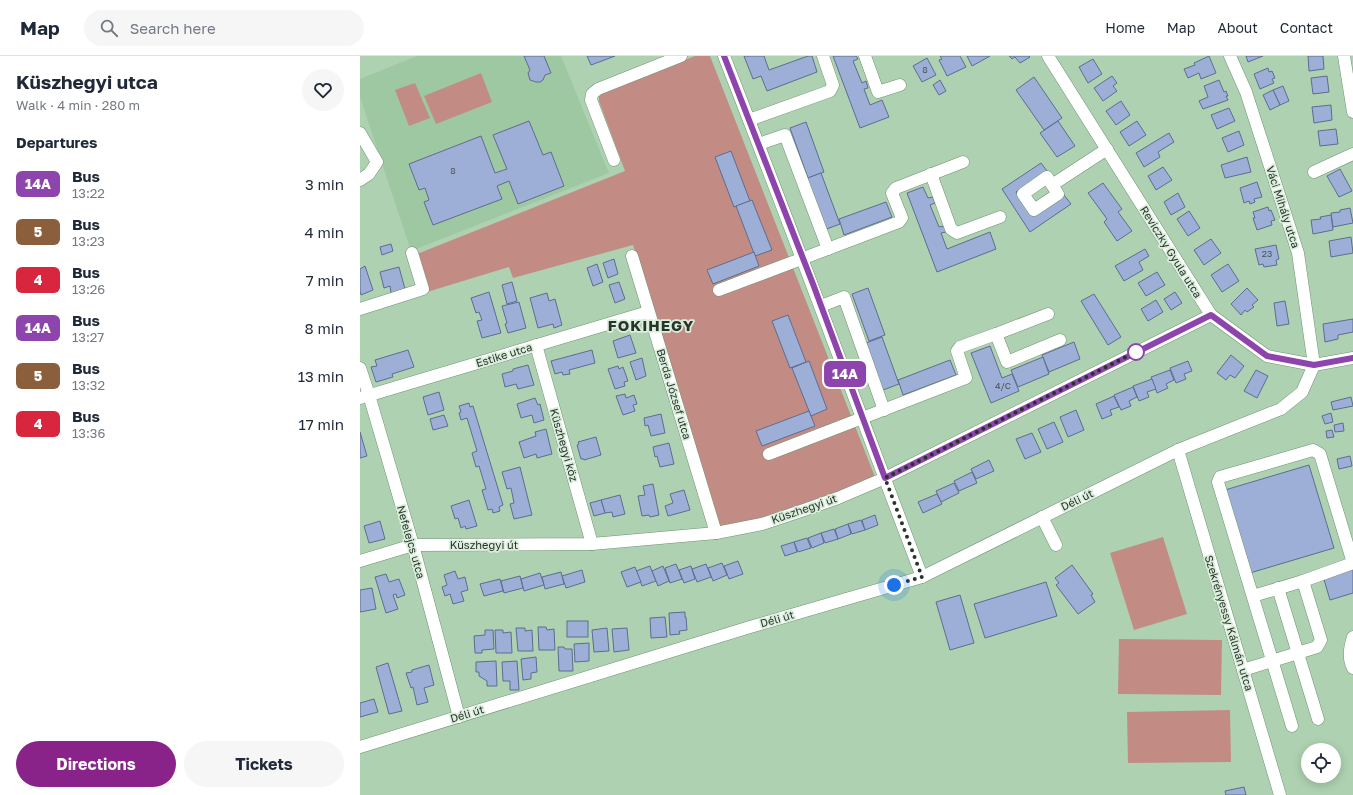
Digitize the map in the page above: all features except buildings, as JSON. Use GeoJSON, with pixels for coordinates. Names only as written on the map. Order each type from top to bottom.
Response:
{"type":"FeatureCollection","features":[{"type":"Feature","properties":{"kind":"street"},"geometry":{"type":"LineString","coordinates":[[614,160],[591,100],[592,94],[598,89],[680,56]]}},
{"type":"Feature","properties":{"kind":"street"},"geometry":{"type":"LineString","coordinates":[[724,56],[821,306],[922,577]]}},
{"type":"Feature","properties":{"kind":"street"},"geometry":{"type":"LineString","coordinates":[[749,120],[830,91],[833,85],[823,56]]}},
{"type":"Feature","properties":{"kind":"street"},"geometry":{"type":"LineString","coordinates":[[865,56],[878,92],[900,85]]}},
{"type":"Feature","properties":{"kind":"street","name":"Reviczky Gyula utca"},"geometry":{"type":"LineString","coordinates":[[1048,56],[1211,315],[1267,356],[1314,365],[1353,358]]}},
{"type":"Feature","properties":{"kind":"street","name":"Váci Mihály utca"},"geometry":{"type":"LineString","coordinates":[[1230,56],[1246,92],[1298,253],[1314,365]]}},
{"type":"Feature","properties":{"kind":"street"},"geometry":{"type":"LineString","coordinates":[[1344,56],[1353,112]]}},
{"type":"Feature","properties":{"kind":"street"},"geometry":{"type":"LineString","coordinates":[[360,133],[377,162],[369,174],[360,180]]}},
{"type":"Feature","properties":{"kind":"street"},"geometry":{"type":"LineString","coordinates":[[759,144],[785,135],[828,249]]}},
{"type":"Feature","properties":{"kind":"street"},"geometry":{"type":"LineString","coordinates":[[1052,185],[1106,149]]}},
{"type":"Feature","properties":{"kind":"street"},"geometry":{"type":"LineString","coordinates":[[1314,172],[1353,154]]}},
{"type":"Feature","properties":{"kind":"street"},"geometry":{"type":"LineString","coordinates":[[719,290],[899,222],[902,218],[892,193],[896,188],[963,162]]}},
{"type":"Feature","properties":{"kind":"street"},"geometry":{"type":"LineString","coordinates":[[931,174],[951,229],[957,233],[1000,217]]}},
{"type":"Feature","properties":{"kind":"street"},"geometry":{"type":"LineString","coordinates":[[360,309],[423,289],[412,253]]}},
{"type":"Feature","properties":{"kind":"street","name":"Berda József utca"},"geometry":{"type":"LineString","coordinates":[[632,256],[716,533]]}},
{"type":"Feature","properties":{"kind":"street"},"geometry":{"type":"LineString","coordinates":[[821,306],[844,297],[884,410]]}},
{"type":"Feature","properties":{"kind":"street","name":"Estike utca"},"geometry":{"type":"LineString","coordinates":[[365,397],[648,312]]}},
{"type":"Feature","properties":{"kind":"street"},"geometry":{"type":"LineString","coordinates":[[769,454],[966,378],[957,351],[960,346],[1048,314]]}},
{"type":"Feature","properties":{"kind":"street","name":"Küszhegyi út"},"geometry":{"type":"LineString","coordinates":[[360,561],[413,545],[592,544],[716,533],[762,524],[838,498],[885,478],[1211,315]]}},
{"type":"Feature","properties":{"kind":"street"},"geometry":{"type":"LineString","coordinates":[[996,334],[1007,362],[1060,340]]}},
{"type":"Feature","properties":{"kind":"street","name":"Küszhegyi köz"},"geometry":{"type":"LineString","coordinates":[[536,345],[592,544]]}},
{"type":"Feature","properties":{"kind":"street","name":"Déli út"},"geometry":{"type":"LineString","coordinates":[[360,747],[750,627],[922,577],[1178,450],[1281,409],[1302,392],[1314,365]]}},
{"type":"Feature","properties":{"kind":"street","name":"Nefelejcs utca"},"geometry":{"type":"LineString","coordinates":[[360,368],[365,397],[413,545],[459,717]]}},
{"type":"Feature","properties":{"kind":"street","name":"Szekrényessy Kálmán utca"},"geometry":{"type":"LineString","coordinates":[[1178,450],[1280,795]]}},
{"type":"Feature","properties":{"kind":"street"},"geometry":{"type":"LineString","coordinates":[[1253,596],[1303,581],[1353,563],[1320,454],[1313,450],[1220,476],[1218,482],[1292,726]]}},
{"type":"Feature","properties":{"kind":"street"},"geometry":{"type":"LineString","coordinates":[[1042,518],[1056,545]]}},
{"type":"Feature","properties":{"kind":"street"},"geometry":{"type":"LineString","coordinates":[[1243,670],[1317,647],[1321,640],[1303,581]]}},
{"type":"Feature","properties":{"kind":"street"},"geometry":{"type":"LineString","coordinates":[[1278,588],[1318,719]]}},
{"type":"Feature","properties":{"kind":"street"},"geometry":{"type":"LineString","coordinates":[[1353,637],[1350,645],[1350,663],[1353,668]]}},
{"type":"Feature","properties":{"kind":"shaded area"},"geometry":{"type":"Polygon","coordinates":[[[417,56],[561,56],[609,173],[411,251],[360,97],[360,79],[417,56]]]}},
{"type":"Feature","properties":{"kind":"shaded area"},"geometry":{"type":"Polygon","coordinates":[[[695,56],[710,56],[875,477],[832,495],[787,511],[752,520],[718,526],[633,245],[513,278],[509,267],[427,292],[417,254],[625,171],[599,101],[599,96],[602,92],[695,56]]]}},
{"type":"Feature","properties":{"kind":"shaded area"},"geometry":{"type":"Polygon","coordinates":[[[481,73],[492,102],[436,124],[424,96],[481,73]]]}},
{"type":"Feature","properties":{"kind":"shaded area"},"geometry":{"type":"Polygon","coordinates":[[[415,83],[430,118],[409,126],[395,90],[415,83]]]}},
{"type":"Feature","properties":{"kind":"shaded area"},"geometry":{"type":"Polygon","coordinates":[[[1163,537],[1187,614],[1134,630],[1110,553],[1163,537]]]}},
{"type":"Feature","properties":{"kind":"shaded area"},"geometry":{"type":"Polygon","coordinates":[[[1119,639],[1222,640],[1221,695],[1118,694],[1119,639]]]}},
{"type":"Feature","properties":{"kind":"shaded area"},"geometry":{"type":"Polygon","coordinates":[[[1230,710],[1231,762],[1128,763],[1127,712],[1230,710]]]}},
{"type":"Feature","properties":{"kind":"bus line","name":"14A"},"geometry":{"type":"LineString","coordinates":[[724,56],[813,284],[885,478],[1211,315],[1267,356],[1314,365],[1353,358]]}},
{"type":"Feature","properties":{"kind":"district","name":"FOKIHEGY"},"geometry":{"type":"Point","coordinates":[651,326]}},
{"type":"Feature","properties":{"kind":"route"},"geometry":{"type":"LineString","coordinates":[[894,585],[922,577],[885,478],[1136,352]]}}]}
